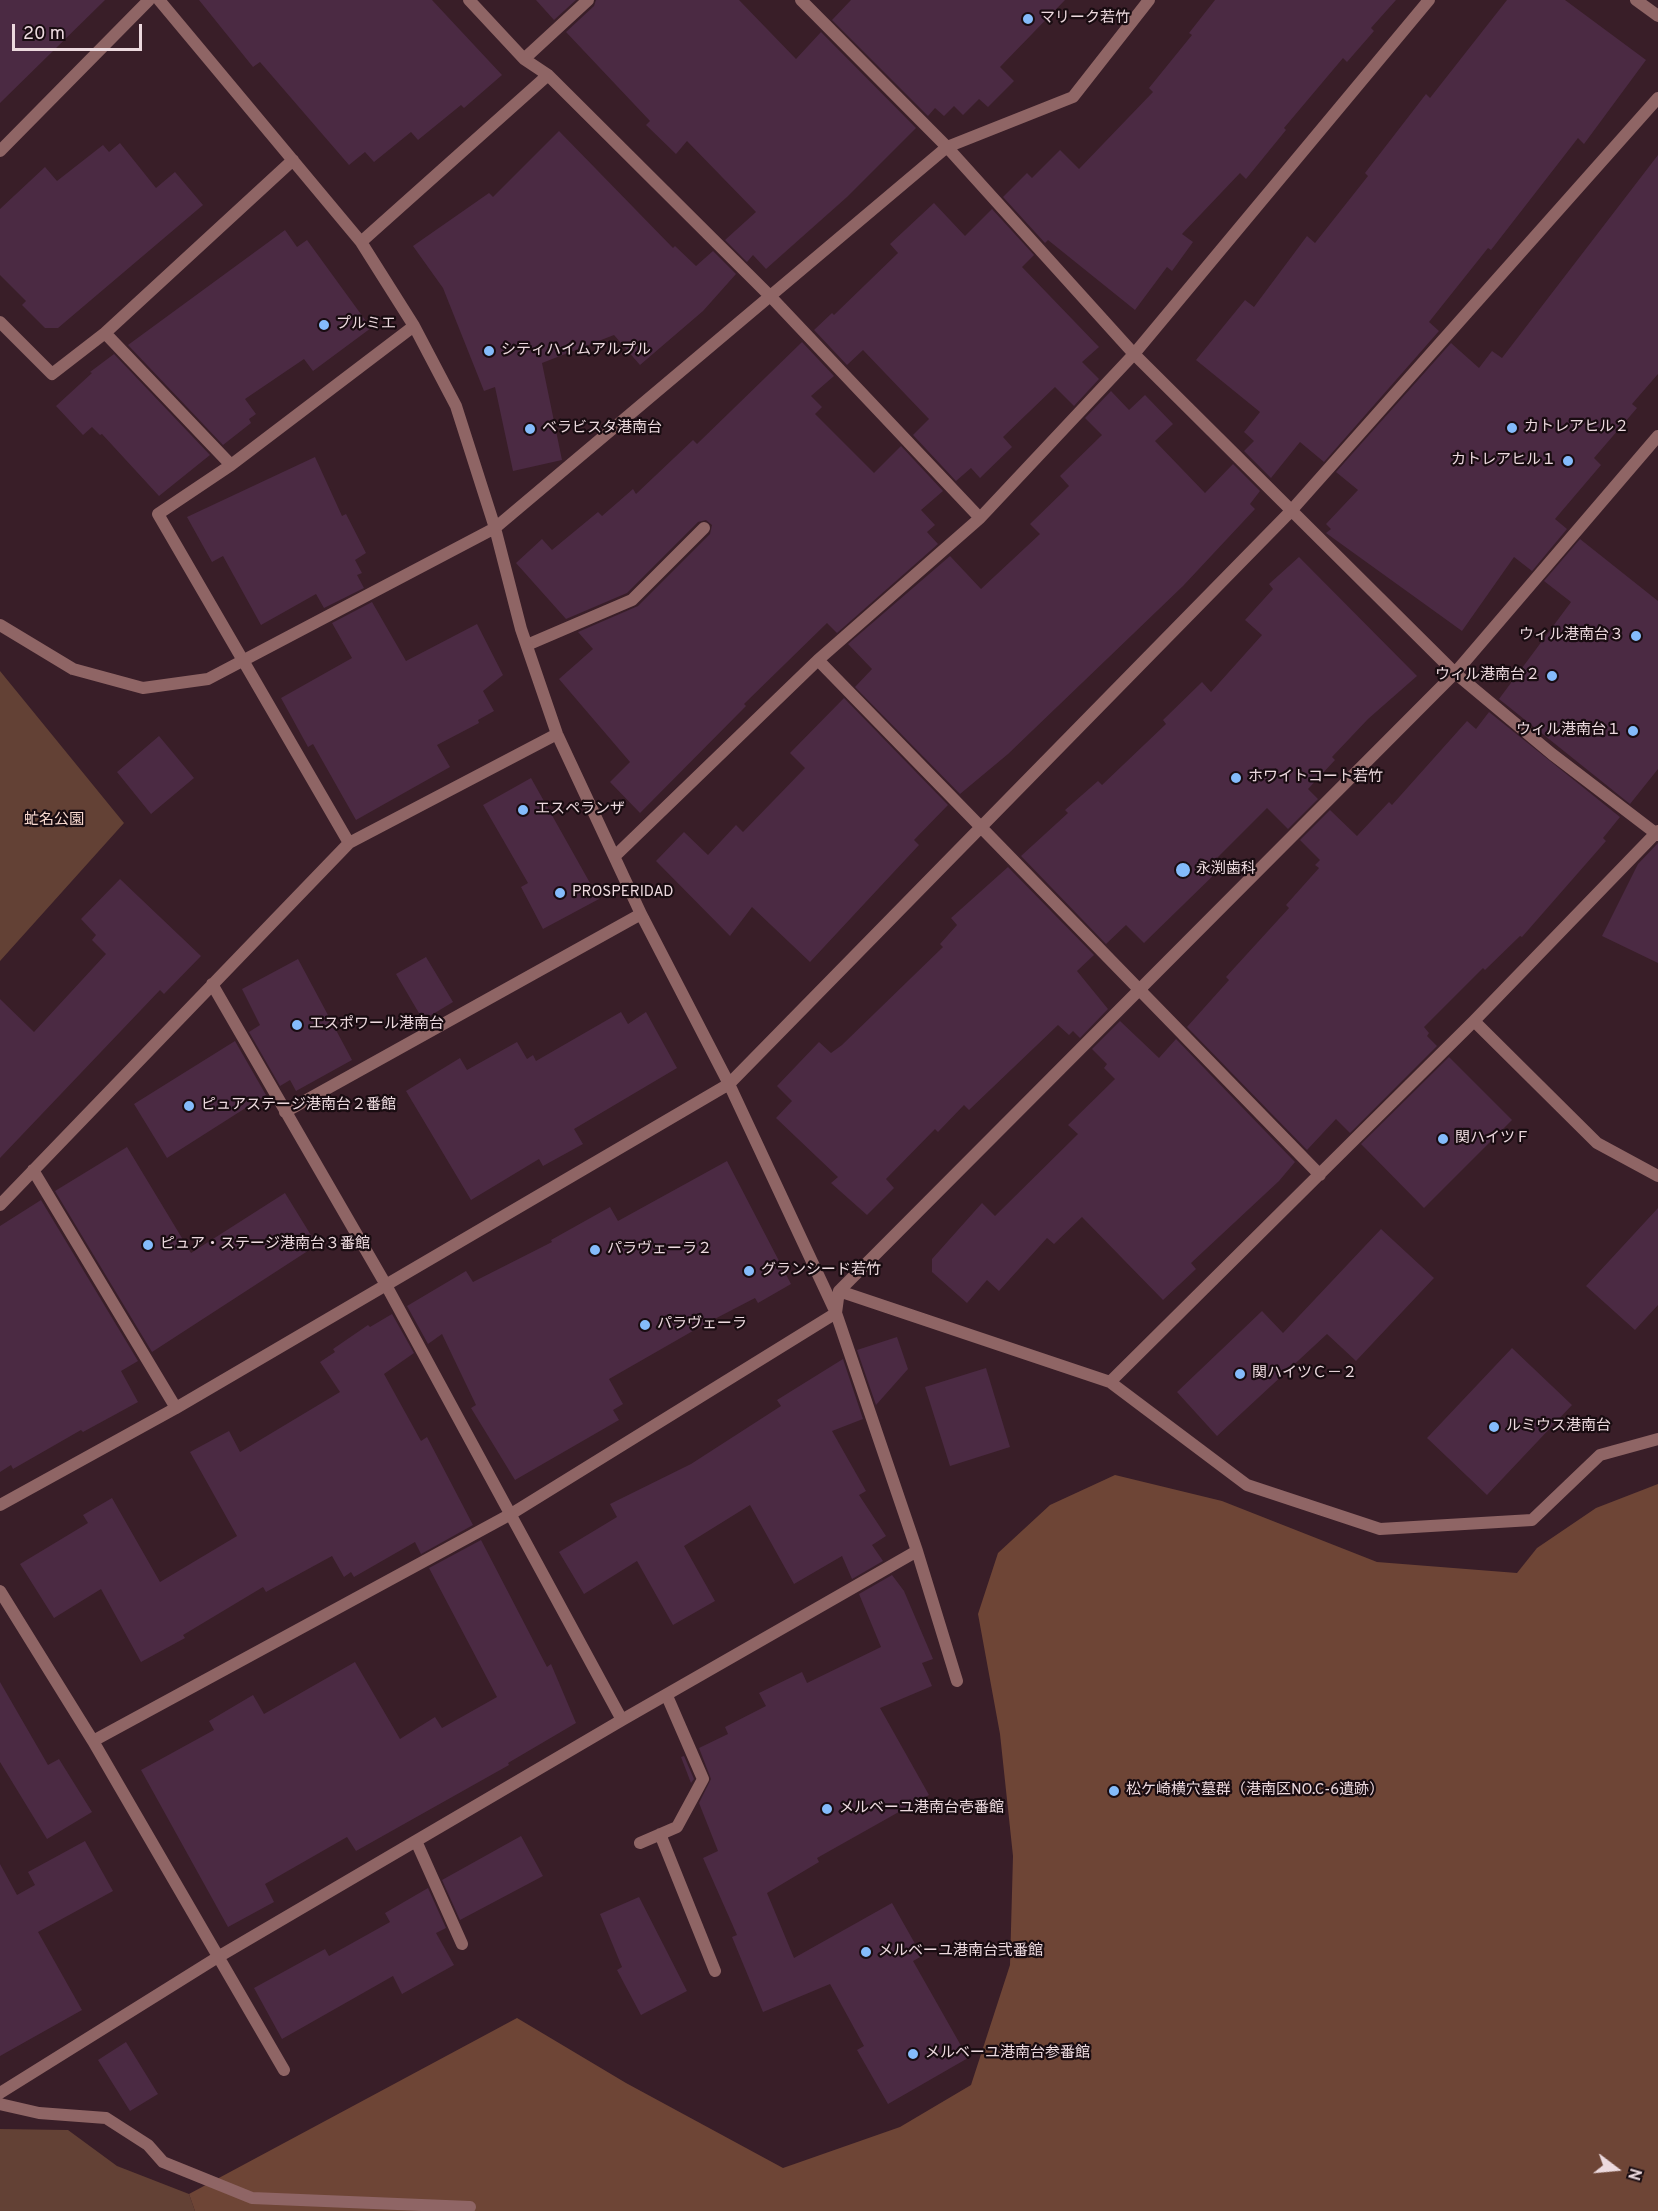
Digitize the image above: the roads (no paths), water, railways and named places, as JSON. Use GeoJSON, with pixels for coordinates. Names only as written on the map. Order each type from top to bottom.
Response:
{"type":"FeatureCollection","features":[{"type":"Feature","properties":{"kind":"street"},"geometry":{"type":"LineString","coordinates":[[0,152],[149,0]]}},
{"type":"Feature","properties":{"kind":"street"},"geometry":{"type":"LineString","coordinates":[[159,0],[361,242],[414,326],[456,406],[495,528],[527,645],[557,734],[641,914],[729,1084],[836,1313],[957,1681]]}},
{"type":"Feature","properties":{"kind":"street"},"geometry":{"type":"LineString","coordinates":[[469,0],[524,59],[548,75],[771,297],[980,518]]}},
{"type":"Feature","properties":{"kind":"street"},"geometry":{"type":"LineString","coordinates":[[524,59],[588,0]]}},
{"type":"Feature","properties":{"kind":"street"},"geometry":{"type":"LineString","coordinates":[[801,0],[947,147],[1134,354],[1290,512],[1455,673],[1552,754],[1657,833],[1474,1021],[1110,1382]]}},
{"type":"Feature","properties":{"kind":"street"},"geometry":{"type":"LineString","coordinates":[[0,625],[73,669],[143,688],[208,679],[245,662],[495,528],[947,147],[1073,98],[1149,0]]}},
{"type":"Feature","properties":{"kind":"street"},"geometry":{"type":"LineString","coordinates":[[615,856],[818,660],[980,518],[1134,354],[1428,0]]}},
{"type":"Feature","properties":{"kind":"street"},"geometry":{"type":"LineString","coordinates":[[1636,0],[1656,11]]}},
{"type":"Feature","properties":{"kind":"street"},"geometry":{"type":"LineString","coordinates":[[361,242],[548,75]]}},
{"type":"Feature","properties":{"kind":"street"},"geometry":{"type":"LineString","coordinates":[[0,1505],[176,1408],[729,1084],[1290,512],[1658,98]]}},
{"type":"Feature","properties":{"kind":"street"},"geometry":{"type":"LineString","coordinates":[[0,322],[52,374],[105,333],[293,160]]}},
{"type":"Feature","properties":{"kind":"street"},"geometry":{"type":"LineString","coordinates":[[349,843],[158,514],[231,465],[414,326]]}},
{"type":"Feature","properties":{"kind":"street"},"geometry":{"type":"LineString","coordinates":[[105,333],[231,465]]}},
{"type":"Feature","properties":{"kind":"street"},"geometry":{"type":"LineString","coordinates":[[836,1313],[839,1291],[1455,673],[1658,436]]}},
{"type":"Feature","properties":{"kind":"street"},"geometry":{"type":"LineString","coordinates":[[527,645],[632,600],[704,528]]}},
{"type":"Feature","properties":{"kind":"street"},"geometry":{"type":"LineString","coordinates":[[818,660],[1137,990],[1320,1175]]}},
{"type":"Feature","properties":{"kind":"street"},"geometry":{"type":"LineString","coordinates":[[0,1206],[349,843],[557,734]]}},
{"type":"Feature","properties":{"kind":"street"},"geometry":{"type":"LineString","coordinates":[[285,1112],[641,914]]}},
{"type":"Feature","properties":{"kind":"street"},"geometry":{"type":"LineString","coordinates":[[212,984],[386,1285],[622,1720]]}},
{"type":"Feature","properties":{"kind":"street"},"geometry":{"type":"LineString","coordinates":[[1474,1021],[1596,1143],[1658,1176]]}},
{"type":"Feature","properties":{"kind":"street"},"geometry":{"type":"LineString","coordinates":[[33,1170],[176,1408]]}},
{"type":"Feature","properties":{"kind":"street"},"geometry":{"type":"LineString","coordinates":[[839,1291],[1110,1382],[1246,1485],[1380,1529],[1532,1520],[1600,1455],[1658,1438]]}},
{"type":"Feature","properties":{"kind":"street"},"geometry":{"type":"LineString","coordinates":[[93,1741],[511,1514],[836,1313]]}},
{"type":"Feature","properties":{"kind":"street"},"geometry":{"type":"LineString","coordinates":[[0,2093],[218,1957],[916,1551]]}},
{"type":"Feature","properties":{"kind":"street"},"geometry":{"type":"LineString","coordinates":[[0,1591],[93,1741],[284,2070]]}},
{"type":"Feature","properties":{"kind":"street"},"geometry":{"type":"LineString","coordinates":[[640,1843],[677,1827],[703,1779],[667,1696]]}},
{"type":"Feature","properties":{"kind":"street"},"geometry":{"type":"LineString","coordinates":[[660,1834],[715,1971]]}},
{"type":"Feature","properties":{"kind":"street"},"geometry":{"type":"LineString","coordinates":[[416,1841],[462,1944]]}},
{"type":"Feature","properties":{"kind":"street"},"geometry":{"type":"LineString","coordinates":[[0,2104],[39,2113],[106,2118],[148,2145],[163,2162],[252,2198],[470,2207]]}},
{"type":"Feature","properties":{"kind":"place","name":"マリーク若竹"},"geometry":{"type":"Point","coordinates":[1028,19]}},
{"type":"Feature","properties":{"kind":"place","name":"プルミエ"},"geometry":{"type":"Point","coordinates":[324,325]}},
{"type":"Feature","properties":{"kind":"place","name":"シティハイムアルプル"},"geometry":{"type":"Point","coordinates":[489,351]}},
{"type":"Feature","properties":{"kind":"place","name":"カトレアヒル２"},"geometry":{"type":"Point","coordinates":[1512,428]}},
{"type":"Feature","properties":{"kind":"place","name":"ベラビスタ港南台"},"geometry":{"type":"Point","coordinates":[530,429]}},
{"type":"Feature","properties":{"kind":"place","name":"カトレアヒル１"},"geometry":{"type":"Point","coordinates":[1568,461]}},
{"type":"Feature","properties":{"kind":"place","name":"ウィル港南台３"},"geometry":{"type":"Point","coordinates":[1636,636]}},
{"type":"Feature","properties":{"kind":"place","name":"ウィル港南台２"},"geometry":{"type":"Point","coordinates":[1552,676]}},
{"type":"Feature","properties":{"kind":"place","name":"ウィル港南台１"},"geometry":{"type":"Point","coordinates":[1633,731]}},
{"type":"Feature","properties":{"kind":"place","name":"ホワイトコート若竹"},"geometry":{"type":"Point","coordinates":[1236,778]}},
{"type":"Feature","properties":{"kind":"place","name":"エスペランザ"},"geometry":{"type":"Point","coordinates":[523,810]}},
{"type":"Feature","properties":{"kind":"place","name":"永渕歯科"},"geometry":{"type":"Point","coordinates":[1183,870]}},
{"type":"Feature","properties":{"kind":"place","name":"PROSPERIDAD"},"geometry":{"type":"Point","coordinates":[560,893]}},
{"type":"Feature","properties":{"kind":"place","name":"エスポワール港南台"},"geometry":{"type":"Point","coordinates":[297,1025]}},
{"type":"Feature","properties":{"kind":"place","name":"ピュアステージ港南台２番館"},"geometry":{"type":"Point","coordinates":[189,1106]}},
{"type":"Feature","properties":{"kind":"place","name":"関ハイツＦ"},"geometry":{"type":"Point","coordinates":[1443,1139]}},
{"type":"Feature","properties":{"kind":"place","name":"ピュア・ステージ港南台３番館"},"geometry":{"type":"Point","coordinates":[148,1245]}},
{"type":"Feature","properties":{"kind":"place","name":"パラヴェーラ２"},"geometry":{"type":"Point","coordinates":[595,1250]}},
{"type":"Feature","properties":{"kind":"place","name":"グランシード若竹"},"geometry":{"type":"Point","coordinates":[749,1271]}},
{"type":"Feature","properties":{"kind":"place","name":"パラヴェーラ"},"geometry":{"type":"Point","coordinates":[645,1325]}},
{"type":"Feature","properties":{"kind":"place","name":"関ハイツＣ－２"},"geometry":{"type":"Point","coordinates":[1240,1374]}},
{"type":"Feature","properties":{"kind":"place","name":"ルミウス港南台"},"geometry":{"type":"Point","coordinates":[1494,1427]}},
{"type":"Feature","properties":{"kind":"place","name":"松ケ崎横穴墓群（港南区NO.C-6遺跡）"},"geometry":{"type":"Point","coordinates":[1114,1791]}},
{"type":"Feature","properties":{"kind":"place","name":"メルベーユ港南台壱番館"},"geometry":{"type":"Point","coordinates":[827,1809]}},
{"type":"Feature","properties":{"kind":"place","name":"メルベーユ港南台弐番館"},"geometry":{"type":"Point","coordinates":[866,1952]}},
{"type":"Feature","properties":{"kind":"place","name":"メルベーユ港南台参番館"},"geometry":{"type":"Point","coordinates":[913,2054]}},
{"type":"Feature","properties":{"kind":"park label","name":"虻名公園"},"geometry":{"type":"Point","coordinates":[54,821]}}]}
